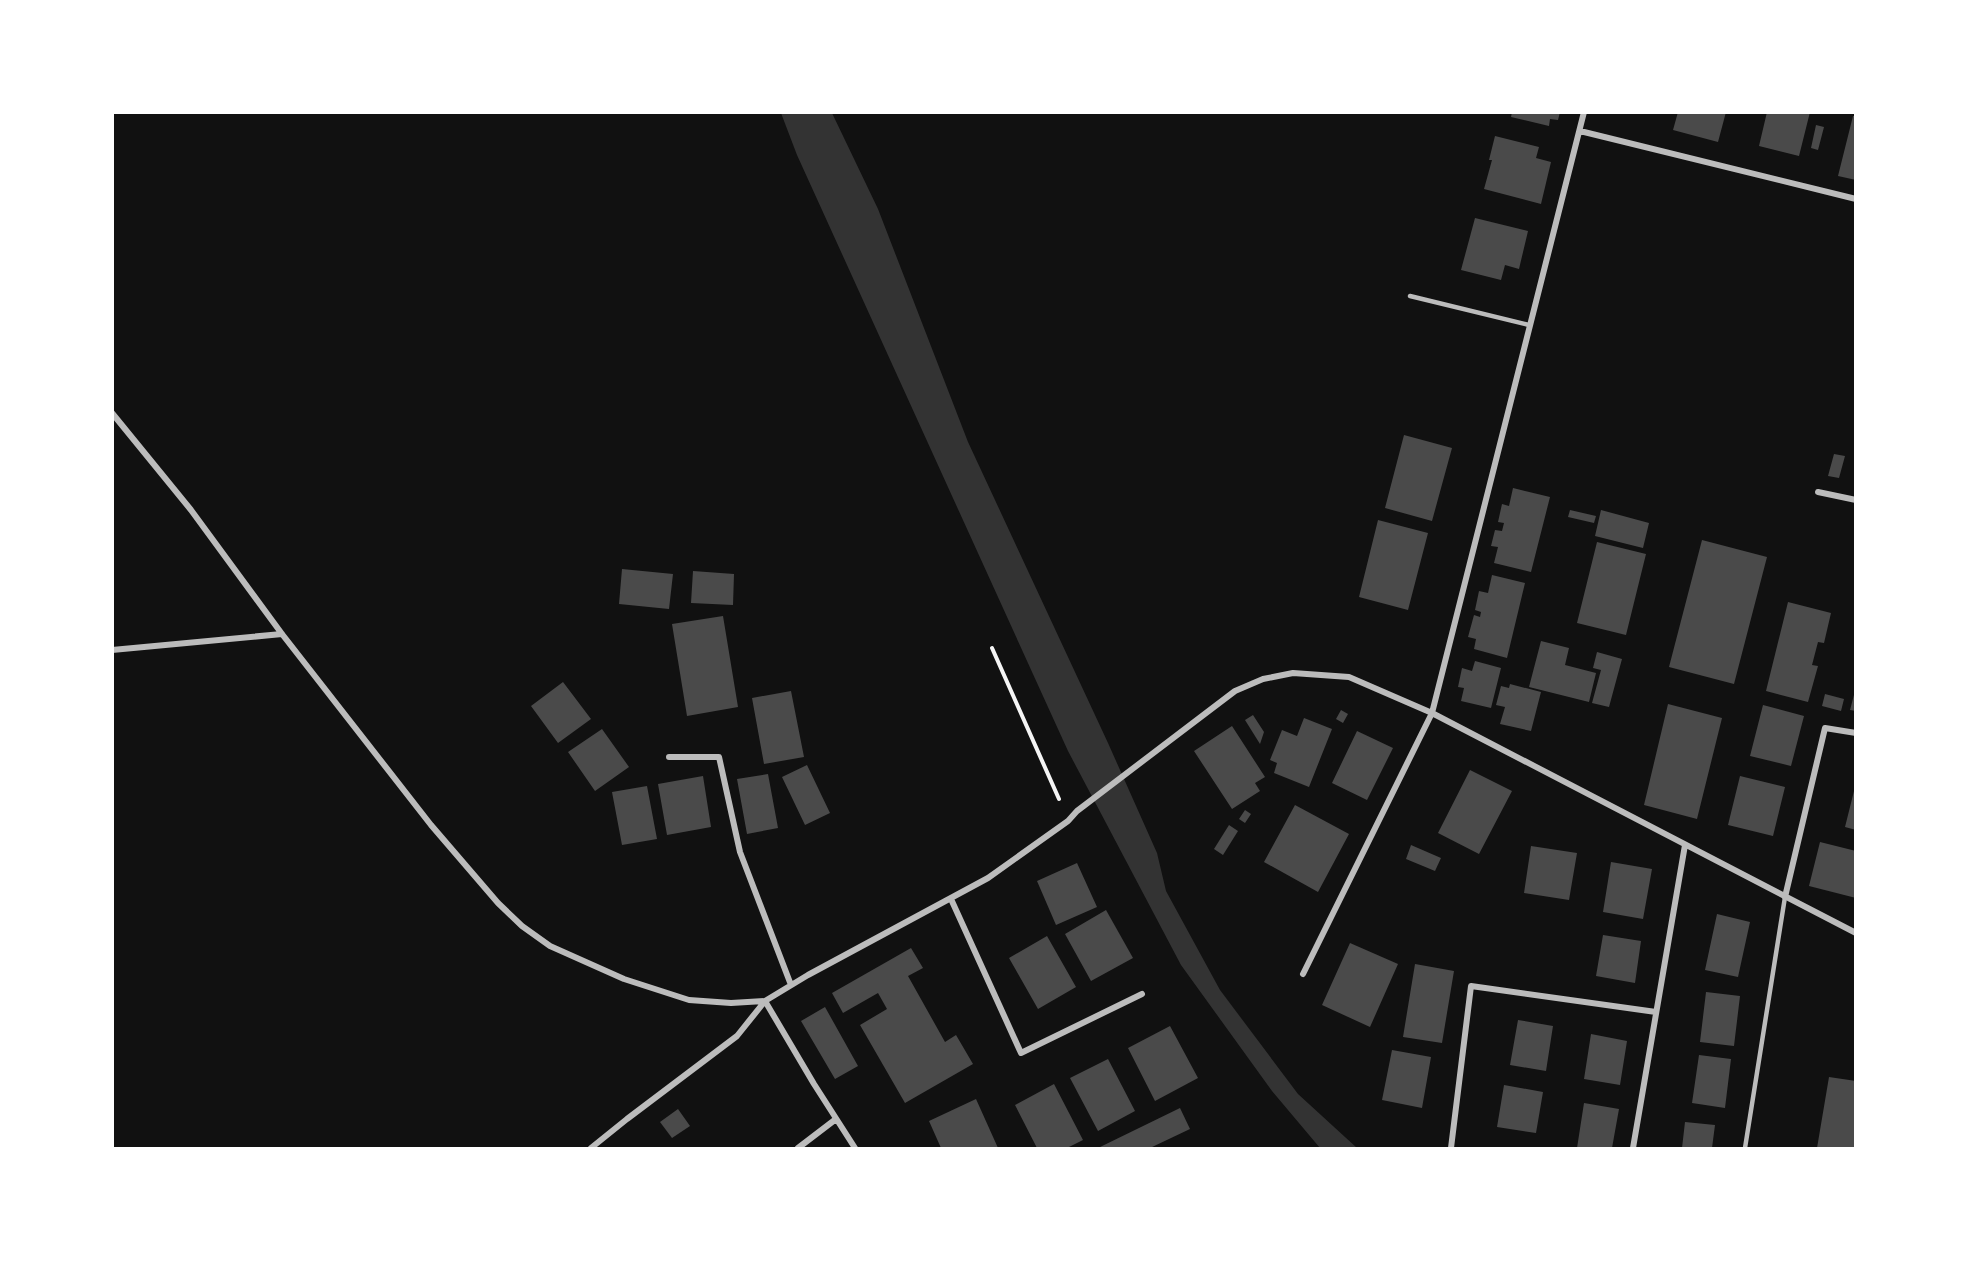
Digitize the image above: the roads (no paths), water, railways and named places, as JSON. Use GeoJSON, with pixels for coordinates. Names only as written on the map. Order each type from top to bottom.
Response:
{"type":"FeatureCollection","features":[{"type":"Feature","properties":{"kind":"street"},"geometry":{"type":"LineString","coordinates":[[1303,974],[1432,713],[1584,112]]}},
{"type":"Feature","properties":{"kind":"street"},"geometry":{"type":"LineString","coordinates":[[1580,131],[1856,199]]}},
{"type":"Feature","properties":{"kind":"street"},"geometry":{"type":"LineString","coordinates":[[112,413],[191,510],[282,634],[431,825],[498,903],[522,926],[550,946],[624,979],[689,1000],[731,1003],[765,1001]]}},
{"type":"Feature","properties":{"kind":"street"},"geometry":{"type":"LineString","coordinates":[[1818,492],[1856,500]]}},
{"type":"Feature","properties":{"kind":"street"},"geometry":{"type":"LineString","coordinates":[[112,650],[282,634]]}},
{"type":"Feature","properties":{"kind":"street"},"geometry":{"type":"LineString","coordinates":[[591,1149],[737,1036],[765,1001],[988,878],[1068,821],[1077,811],[1142,760],[1235,691],[1263,679],[1293,673],[1349,677],[1432,713],[1856,933]]}},
{"type":"Feature","properties":{"kind":"street"},"geometry":{"type":"LineString","coordinates":[[1785,897],[1825,728],[1856,733]]}},
{"type":"Feature","properties":{"kind":"street"},"geometry":{"type":"LineString","coordinates":[[669,757],[719,758],[740,852],[791,985]]}},
{"type":"Feature","properties":{"kind":"street"},"geometry":{"type":"LineString","coordinates":[[1633,1149],[1685,845]]}},
{"type":"Feature","properties":{"kind":"street"},"geometry":{"type":"LineString","coordinates":[[951,899],[1020,1053],[1142,994]]}},
{"type":"Feature","properties":{"kind":"street"},"geometry":{"type":"LineString","coordinates":[[1451,1149],[1471,986],[1656,1012]]}},
{"type":"Feature","properties":{"kind":"street"},"geometry":{"type":"LineString","coordinates":[[765,1001],[855,1149]]}},
{"type":"Feature","properties":{"kind":"street"},"geometry":{"type":"LineString","coordinates":[[798,1149],[836,1119]]}},
{"type":"Feature","properties":{"kind":"lane"},"geometry":{"type":"LineString","coordinates":[[1410,297],[1529,325]]}},
{"type":"Feature","properties":{"kind":"lane"},"geometry":{"type":"LineString","coordinates":[[1745,1149],[1785,897]]}}]}
